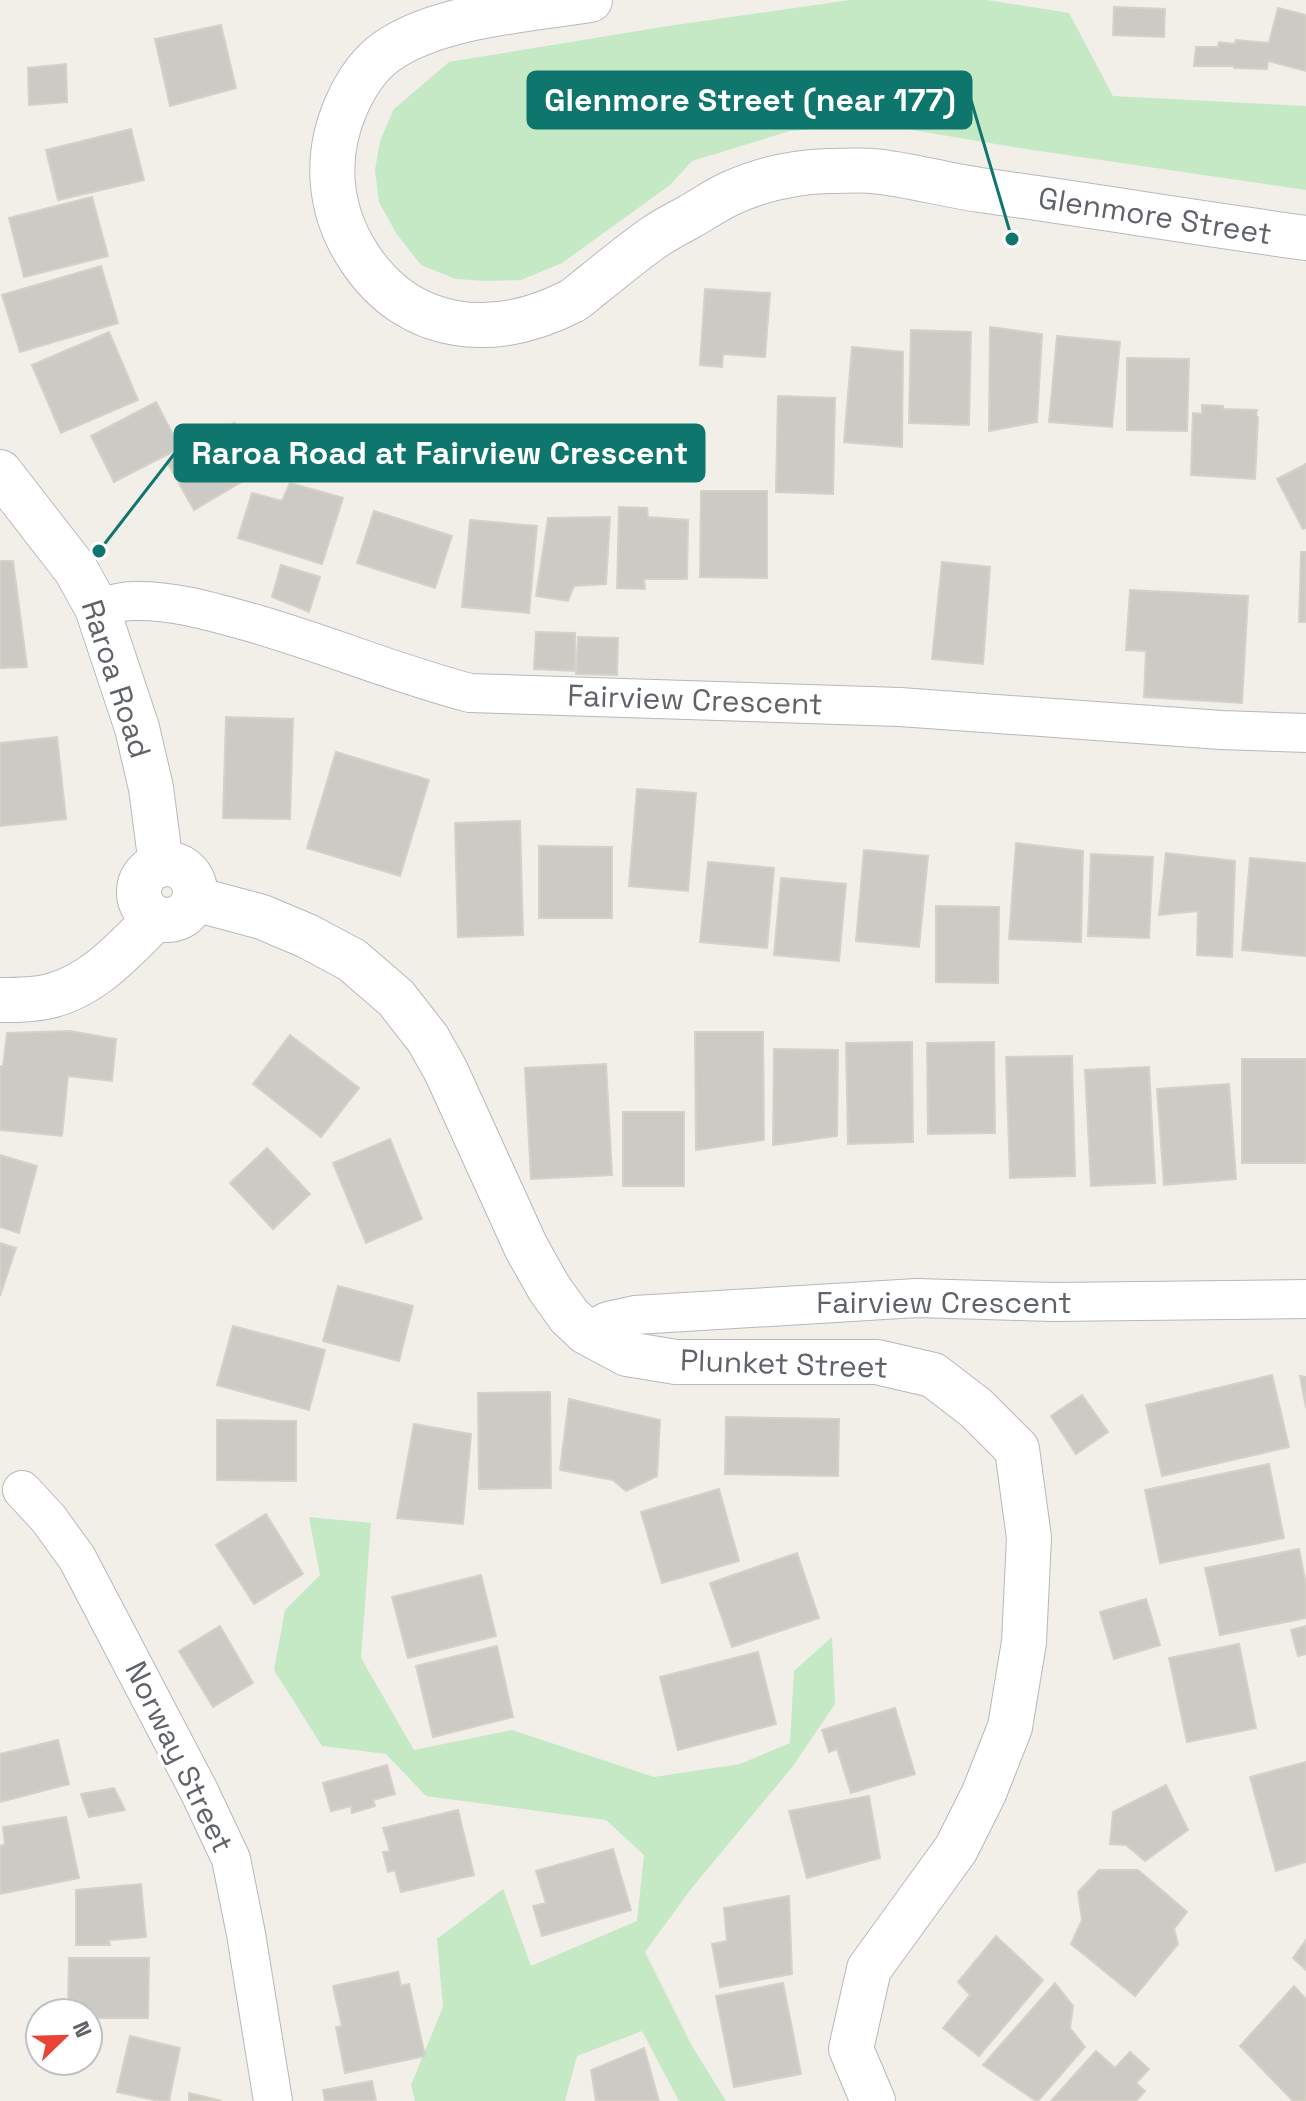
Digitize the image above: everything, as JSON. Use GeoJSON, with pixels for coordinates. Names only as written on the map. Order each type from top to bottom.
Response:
{"type":"FeatureCollection","features":[{"type":"Feature","properties":{"kind":"main road","name":"Glenmore Street"},"geometry":{"type":"LineString","coordinates":[[590,0],[458,22],[416,35],[384,53],[363,74],[352,93],[338,126],[333,153],[333,184],[338,215],[366,269],[390,295],[419,313],[452,323],[490,326],[526,319],[574,300],[654,237],[729,193],[783,176],[825,171],[871,171],[1306,238]]}},
{"type":"Feature","properties":{"kind":"main road","name":"Raroa Road"},"geometry":{"type":"LineString","coordinates":[[0,472],[76,570],[97,608],[137,728],[151,788],[161,865]]}},
{"type":"Feature","properties":{"kind":"main road"},"geometry":{"type":"LineString","coordinates":[[161,865],[176,865],[195,885],[195,899],[182,916],[165,920],[156,918],[142,905],[139,887],[143,877],[149,870],[161,865]]}},
{"type":"Feature","properties":{"kind":"main road","name":"Plunket Street"},"geometry":{"type":"LineString","coordinates":[[195,899],[262,917],[307,936],[352,960],[396,998],[428,1039],[446,1071],[526,1247],[549,1288],[569,1316],[586,1332],[627,1354],[676,1362],[877,1362],[933,1375],[976,1408],[1017,1449],[1029,1538],[1024,1642],[1010,1727],[984,1793],[956,1849],[869,1969],[851,2049],[873,2101]]}},
{"type":"Feature","properties":{"kind":"main road"},"geometry":{"type":"LineString","coordinates":[[0,1000],[52,996],[80,984],[105,968],[156,918]]}},
{"type":"Feature","properties":{"kind":"street","name":"Fairview Crescent"},"geometry":{"type":"LineString","coordinates":[[97,608],[130,601],[152,601],[210,611],[292,634],[470,693],[900,707],[1221,730],[1306,733]]}},
{"type":"Feature","properties":{"kind":"street","name":"Fairview Crescent"},"geometry":{"type":"LineString","coordinates":[[586,1332],[608,1321],[635,1315],[917,1298],[1054,1302],[1306,1299]]}},
{"type":"Feature","properties":{"kind":"street","name":"Norway Street"},"geometry":{"type":"LineString","coordinates":[[22,1490],[48,1518],[77,1558],[199,1791],[231,1859],[273,2101]]}},
{"type":"Feature","properties":{"kind":"green space"},"geometry":{"type":"Polygon","coordinates":[[[850,0],[987,0],[1069,13],[1113,96],[1306,106],[1306,190],[877,124],[790,131],[692,161],[670,185],[562,263],[521,280],[487,281],[456,279],[421,265],[396,233],[379,202],[375,170],[380,141],[394,109],[449,62],[850,0]]]}},
{"type":"Feature","properties":{"kind":"green space"},"geometry":{"type":"Polygon","coordinates":[[[309,1517],[371,1523],[361,1658],[414,1750],[512,1730],[654,1777],[740,1764],[790,1743],[794,1671],[832,1637],[835,1704],[793,1766],[691,1889],[645,1952],[692,2046],[726,2101],[679,2101],[642,2031],[577,2056],[565,2101],[415,2101],[411,2085],[443,2007],[437,1939],[503,1889],[531,1966],[637,1921],[644,1855],[606,1820],[426,1796],[386,1754],[322,1746],[274,1670],[285,1610],[320,1575],[309,1517]]]}},
{"type":"Feature","properties":{"kind":"building"},"geometry":{"type":"Polygon","coordinates":[[[1114,7],[1165,9],[1164,37],[1113,35],[1114,7]]]}},
{"type":"Feature","properties":{"kind":"building"},"geometry":{"type":"Polygon","coordinates":[[[1278,8],[1306,15],[1306,71],[1268,61],[1267,69],[1194,66],[1196,47],[1218,47],[1219,42],[1235,44],[1236,40],[1269,43],[1278,8]]]}},
{"type":"Feature","properties":{"kind":"building"},"geometry":{"type":"Polygon","coordinates":[[[221,25],[236,88],[170,106],[155,39],[221,25]]]}},
{"type":"Feature","properties":{"kind":"building"},"geometry":{"type":"Polygon","coordinates":[[[66,64],[67,102],[29,105],[28,68],[66,64]]]}},
{"type":"Feature","properties":{"kind":"building"},"geometry":{"type":"Polygon","coordinates":[[[131,129],[144,180],[58,200],[46,150],[131,129]]]}},
{"type":"Feature","properties":{"kind":"building"},"geometry":{"type":"Polygon","coordinates":[[[92,197],[108,256],[24,277],[9,218],[92,197]]]}},
{"type":"Feature","properties":{"kind":"building"},"geometry":{"type":"Polygon","coordinates":[[[101,266],[118,323],[20,352],[2,295],[101,266]]]}},
{"type":"Feature","properties":{"kind":"building"},"geometry":{"type":"Polygon","coordinates":[[[705,289],[770,293],[765,357],[723,354],[722,367],[700,365],[705,289]]]}},
{"type":"Feature","properties":{"kind":"building"},"geometry":{"type":"Polygon","coordinates":[[[990,327],[1042,334],[1037,422],[989,431],[990,327]]]}},
{"type":"Feature","properties":{"kind":"building"},"geometry":{"type":"Polygon","coordinates":[[[911,330],[971,332],[969,425],[909,423],[911,330]]]}},
{"type":"Feature","properties":{"kind":"building"},"geometry":{"type":"Polygon","coordinates":[[[109,332],[138,400],[61,433],[32,365],[109,332]]]}},
{"type":"Feature","properties":{"kind":"building"},"geometry":{"type":"Polygon","coordinates":[[[1057,336],[1120,342],[1112,427],[1049,422],[1057,336]]]}},
{"type":"Feature","properties":{"kind":"building"},"geometry":{"type":"Polygon","coordinates":[[[852,347],[903,352],[902,447],[844,442],[852,347]]]}},
{"type":"Feature","properties":{"kind":"building"},"geometry":{"type":"Polygon","coordinates":[[[1127,358],[1189,359],[1187,431],[1127,430],[1127,358]]]}},
{"type":"Feature","properties":{"kind":"building"},"geometry":{"type":"Polygon","coordinates":[[[778,396],[835,398],[833,494],[776,492],[778,396]]]}},
{"type":"Feature","properties":{"kind":"building"},"geometry":{"type":"Polygon","coordinates":[[[156,402],[180,448],[114,482],[91,436],[156,402]]]}},
{"type":"Feature","properties":{"kind":"building"},"geometry":{"type":"Polygon","coordinates":[[[1202,405],[1257,410],[1255,479],[1191,475],[1193,413],[1202,414],[1202,405]]]}},
{"type":"Feature","properties":{"kind":"building"},"geometry":{"type":"Polygon","coordinates":[[[234,423],[260,471],[194,510],[167,462],[234,423]]]}},
{"type":"Feature","properties":{"kind":"building"},"geometry":{"type":"Polygon","coordinates":[[[1306,464],[1306,528],[1303,529],[1277,479],[1306,464]]]}},
{"type":"Feature","properties":{"kind":"building"},"geometry":{"type":"Polygon","coordinates":[[[290,483],[343,498],[322,564],[238,538],[252,493],[282,501],[290,483]]]}},
{"type":"Feature","properties":{"kind":"building"},"geometry":{"type":"Polygon","coordinates":[[[701,491],[767,491],[767,578],[700,577],[701,491]]]}},
{"type":"Feature","properties":{"kind":"building"},"geometry":{"type":"Polygon","coordinates":[[[619,507],[647,508],[648,517],[688,520],[687,579],[644,579],[645,589],[617,588],[619,507]]]}},
{"type":"Feature","properties":{"kind":"building"},"geometry":{"type":"Polygon","coordinates":[[[374,511],[452,536],[435,588],[357,563],[374,511]]]}},
{"type":"Feature","properties":{"kind":"building"},"geometry":{"type":"Polygon","coordinates":[[[610,517],[606,584],[574,586],[568,601],[536,596],[548,518],[610,517]]]}},
{"type":"Feature","properties":{"kind":"building"},"geometry":{"type":"Polygon","coordinates":[[[470,520],[537,526],[529,613],[462,607],[470,520]]]}},
{"type":"Feature","properties":{"kind":"building"},"geometry":{"type":"Polygon","coordinates":[[[1301,552],[1306,552],[1306,622],[1299,622],[1301,552]]]}},
{"type":"Feature","properties":{"kind":"building"},"geometry":{"type":"Polygon","coordinates":[[[0,561],[13,561],[27,667],[0,668],[0,561]]]}},
{"type":"Feature","properties":{"kind":"building"},"geometry":{"type":"Polygon","coordinates":[[[942,562],[990,567],[983,664],[932,659],[942,562]]]}},
{"type":"Feature","properties":{"kind":"building"},"geometry":{"type":"Polygon","coordinates":[[[281,565],[320,577],[309,612],[272,597],[281,565]]]}},
{"type":"Feature","properties":{"kind":"building"},"geometry":{"type":"Polygon","coordinates":[[[1130,590],[1248,596],[1242,703],[1144,697],[1146,651],[1126,650],[1130,590]]]}},
{"type":"Feature","properties":{"kind":"building"},"geometry":{"type":"Polygon","coordinates":[[[536,632],[575,633],[575,671],[534,669],[536,632]]]}},
{"type":"Feature","properties":{"kind":"building"},"geometry":{"type":"Polygon","coordinates":[[[578,637],[618,638],[617,675],[576,674],[578,637]]]}},
{"type":"Feature","properties":{"kind":"building"},"geometry":{"type":"Polygon","coordinates":[[[226,717],[293,719],[290,819],[223,818],[226,717]]]}},
{"type":"Feature","properties":{"kind":"building"},"geometry":{"type":"Polygon","coordinates":[[[57,737],[66,819],[0,826],[0,743],[57,737]]]}},
{"type":"Feature","properties":{"kind":"building"},"geometry":{"type":"Polygon","coordinates":[[[336,752],[429,780],[400,876],[307,848],[336,752]]]}},
{"type":"Feature","properties":{"kind":"building"},"geometry":{"type":"Polygon","coordinates":[[[637,789],[696,793],[688,891],[629,886],[637,789]]]}},
{"type":"Feature","properties":{"kind":"building"},"geometry":{"type":"Polygon","coordinates":[[[520,821],[523,935],[458,937],[455,823],[520,821]]]}},
{"type":"Feature","properties":{"kind":"building"},"geometry":{"type":"Polygon","coordinates":[[[1016,843],[1083,851],[1081,942],[1009,939],[1016,843]]]}},
{"type":"Feature","properties":{"kind":"building"},"geometry":{"type":"Polygon","coordinates":[[[539,846],[612,847],[612,918],[539,918],[539,846]]]}},
{"type":"Feature","properties":{"kind":"building"},"geometry":{"type":"Polygon","coordinates":[[[864,850],[928,856],[919,947],[856,941],[864,850]]]}},
{"type":"Feature","properties":{"kind":"building"},"geometry":{"type":"Polygon","coordinates":[[[1166,853],[1235,861],[1232,957],[1197,955],[1198,911],[1159,915],[1166,853]]]}},
{"type":"Feature","properties":{"kind":"building"},"geometry":{"type":"Polygon","coordinates":[[[1091,854],[1153,857],[1149,938],[1088,936],[1091,854]]]}},
{"type":"Feature","properties":{"kind":"building"},"geometry":{"type":"Polygon","coordinates":[[[1250,858],[1306,863],[1306,956],[1242,950],[1250,858]]]}},
{"type":"Feature","properties":{"kind":"building"},"geometry":{"type":"Polygon","coordinates":[[[708,862],[774,868],[767,948],[700,942],[708,862]]]}},
{"type":"Feature","properties":{"kind":"building"},"geometry":{"type":"Polygon","coordinates":[[[781,878],[846,884],[839,961],[774,955],[781,878]]]}},
{"type":"Feature","properties":{"kind":"building"},"geometry":{"type":"Polygon","coordinates":[[[936,906],[999,907],[998,983],[936,982],[936,906]]]}},
{"type":"Feature","properties":{"kind":"building"},"geometry":{"type":"Polygon","coordinates":[[[70,1031],[116,1039],[112,1081],[68,1076],[62,1136],[0,1130],[0,1066],[3,1066],[7,1033],[70,1031]]]}},
{"type":"Feature","properties":{"kind":"building"},"geometry":{"type":"Polygon","coordinates":[[[695,1032],[763,1032],[764,1140],[696,1150],[695,1032]]]}},
{"type":"Feature","properties":{"kind":"building"},"geometry":{"type":"Polygon","coordinates":[[[290,1035],[359,1088],[321,1137],[253,1084],[290,1035]]]}},
{"type":"Feature","properties":{"kind":"building"},"geometry":{"type":"Polygon","coordinates":[[[912,1042],[913,1142],[848,1144],[846,1043],[912,1042]]]}},
{"type":"Feature","properties":{"kind":"building"},"geometry":{"type":"Polygon","coordinates":[[[994,1042],[995,1133],[928,1134],[927,1043],[994,1042]]]}},
{"type":"Feature","properties":{"kind":"building"},"geometry":{"type":"Polygon","coordinates":[[[774,1049],[838,1050],[837,1136],[773,1145],[774,1049]]]}},
{"type":"Feature","properties":{"kind":"building"},"geometry":{"type":"Polygon","coordinates":[[[1072,1056],[1075,1176],[1010,1178],[1006,1057],[1072,1056]]]}},
{"type":"Feature","properties":{"kind":"building"},"geometry":{"type":"Polygon","coordinates":[[[1242,1059],[1306,1059],[1306,1163],[1242,1163],[1242,1059]]]}},
{"type":"Feature","properties":{"kind":"building"},"geometry":{"type":"Polygon","coordinates":[[[606,1064],[612,1175],[531,1179],[525,1068],[606,1064]]]}},
{"type":"Feature","properties":{"kind":"building"},"geometry":{"type":"Polygon","coordinates":[[[1149,1067],[1155,1183],[1091,1186],[1085,1070],[1149,1067]]]}},
{"type":"Feature","properties":{"kind":"building"},"geometry":{"type":"Polygon","coordinates":[[[1229,1084],[1236,1179],[1164,1185],[1157,1089],[1229,1084]]]}},
{"type":"Feature","properties":{"kind":"building"},"geometry":{"type":"Polygon","coordinates":[[[623,1112],[684,1112],[684,1186],[623,1186],[623,1112]]]}},
{"type":"Feature","properties":{"kind":"building"},"geometry":{"type":"Polygon","coordinates":[[[390,1139],[422,1219],[366,1243],[333,1163],[390,1139]]]}},
{"type":"Feature","properties":{"kind":"building"},"geometry":{"type":"Polygon","coordinates":[[[267,1148],[310,1194],[273,1229],[230,1183],[267,1148]]]}},
{"type":"Feature","properties":{"kind":"building"},"geometry":{"type":"Polygon","coordinates":[[[0,1155],[37,1166],[19,1233],[0,1227],[0,1155]]]}},
{"type":"Feature","properties":{"kind":"building"},"geometry":{"type":"Polygon","coordinates":[[[0,1243],[16,1248],[0,1296],[0,1243]]]}},
{"type":"Feature","properties":{"kind":"building"},"geometry":{"type":"Polygon","coordinates":[[[338,1286],[413,1306],[399,1361],[323,1341],[338,1286]]]}},
{"type":"Feature","properties":{"kind":"building"},"geometry":{"type":"Polygon","coordinates":[[[233,1326],[325,1350],[309,1410],[217,1385],[233,1326]]]}},
{"type":"Feature","properties":{"kind":"building"},"geometry":{"type":"Polygon","coordinates":[[[1272,1375],[1289,1447],[1162,1476],[1146,1405],[1272,1375]]]}},
{"type":"Feature","properties":{"kind":"building"},"geometry":{"type":"Polygon","coordinates":[[[1300,1376],[1306,1377],[1306,1408],[1300,1376]]]}},
{"type":"Feature","properties":{"kind":"building"},"geometry":{"type":"Polygon","coordinates":[[[550,1392],[551,1488],[479,1489],[478,1393],[550,1392]]]}},
{"type":"Feature","properties":{"kind":"building"},"geometry":{"type":"Polygon","coordinates":[[[1082,1395],[1108,1432],[1076,1454],[1051,1416],[1082,1395]]]}},
{"type":"Feature","properties":{"kind":"building"},"geometry":{"type":"Polygon","coordinates":[[[569,1399],[660,1420],[657,1476],[626,1491],[613,1480],[560,1470],[569,1399]]]}},
{"type":"Feature","properties":{"kind":"building"},"geometry":{"type":"Polygon","coordinates":[[[726,1417],[839,1419],[838,1476],[725,1474],[726,1417]]]}},
{"type":"Feature","properties":{"kind":"building"},"geometry":{"type":"Polygon","coordinates":[[[217,1420],[296,1421],[296,1481],[217,1480],[217,1420]]]}},
{"type":"Feature","properties":{"kind":"building"},"geometry":{"type":"Polygon","coordinates":[[[414,1424],[471,1434],[463,1524],[397,1518],[414,1424]]]}},
{"type":"Feature","properties":{"kind":"building"},"geometry":{"type":"Polygon","coordinates":[[[1269,1464],[1284,1538],[1160,1563],[1145,1490],[1269,1464]]]}},
{"type":"Feature","properties":{"kind":"building"},"geometry":{"type":"Polygon","coordinates":[[[719,1489],[739,1561],[662,1583],[641,1512],[719,1489]]]}},
{"type":"Feature","properties":{"kind":"building"},"geometry":{"type":"Polygon","coordinates":[[[266,1514],[303,1574],[254,1604],[216,1545],[266,1514]]]}},
{"type":"Feature","properties":{"kind":"building"},"geometry":{"type":"Polygon","coordinates":[[[1299,1549],[1306,1585],[1306,1618],[1220,1635],[1205,1568],[1299,1549]]]}},
{"type":"Feature","properties":{"kind":"building"},"geometry":{"type":"Polygon","coordinates":[[[797,1553],[819,1618],[732,1647],[710,1583],[797,1553]]]}},
{"type":"Feature","properties":{"kind":"building"},"geometry":{"type":"Polygon","coordinates":[[[481,1575],[496,1636],[408,1658],[392,1597],[481,1575]]]}},
{"type":"Feature","properties":{"kind":"building"},"geometry":{"type":"Polygon","coordinates":[[[1146,1599],[1160,1645],[1114,1659],[1100,1612],[1146,1599]]]}},
{"type":"Feature","properties":{"kind":"building"},"geometry":{"type":"Polygon","coordinates":[[[220,1626],[253,1683],[213,1707],[179,1651],[220,1626]]]}},
{"type":"Feature","properties":{"kind":"building"},"geometry":{"type":"Polygon","coordinates":[[[1306,1626],[1306,1654],[1298,1656],[1291,1630],[1306,1626]]]}},
{"type":"Feature","properties":{"kind":"building"},"geometry":{"type":"Polygon","coordinates":[[[1239,1644],[1256,1728],[1187,1742],[1169,1658],[1239,1644]]]}},
{"type":"Feature","properties":{"kind":"building"},"geometry":{"type":"Polygon","coordinates":[[[497,1646],[513,1717],[433,1737],[416,1666],[497,1646]]]}},
{"type":"Feature","properties":{"kind":"building"},"geometry":{"type":"Polygon","coordinates":[[[758,1652],[776,1724],[678,1750],[660,1677],[758,1652]]]}},
{"type":"Feature","properties":{"kind":"building"},"geometry":{"type":"Polygon","coordinates":[[[895,1708],[915,1774],[851,1793],[837,1749],[829,1752],[822,1730],[895,1708]]]}},
{"type":"Feature","properties":{"kind":"building"},"geometry":{"type":"Polygon","coordinates":[[[58,1740],[69,1784],[0,1802],[0,1754],[58,1740]]]}},
{"type":"Feature","properties":{"kind":"building"},"geometry":{"type":"Polygon","coordinates":[[[1306,1762],[1306,1862],[1276,1871],[1250,1777],[1306,1762]]]}},
{"type":"Feature","properties":{"kind":"building"},"geometry":{"type":"Polygon","coordinates":[[[387,1765],[395,1794],[373,1800],[375,1806],[352,1813],[351,1806],[331,1811],[323,1783],[387,1765]]]}},
{"type":"Feature","properties":{"kind":"building"},"geometry":{"type":"Polygon","coordinates":[[[1166,1785],[1188,1830],[1145,1861],[1126,1845],[1110,1844],[1113,1812],[1166,1785]]]}},
{"type":"Feature","properties":{"kind":"building"},"geometry":{"type":"Polygon","coordinates":[[[114,1788],[125,1810],[89,1817],[81,1794],[114,1788]]]}},
{"type":"Feature","properties":{"kind":"building"},"geometry":{"type":"Polygon","coordinates":[[[869,1796],[880,1858],[807,1878],[789,1811],[869,1796]]]}},
{"type":"Feature","properties":{"kind":"building"},"geometry":{"type":"Polygon","coordinates":[[[458,1810],[474,1875],[401,1892],[395,1870],[388,1872],[383,1852],[390,1851],[383,1828],[458,1810]]]}},
{"type":"Feature","properties":{"kind":"building"},"geometry":{"type":"Polygon","coordinates":[[[66,1817],[79,1878],[0,1894],[0,1846],[5,1844],[3,1827],[66,1817]]]}},
{"type":"Feature","properties":{"kind":"building"},"geometry":{"type":"Polygon","coordinates":[[[613,1849],[631,1910],[542,1936],[533,1906],[546,1903],[536,1871],[613,1849]]]}},
{"type":"Feature","properties":{"kind":"building"},"geometry":{"type":"Polygon","coordinates":[[[1099,1870],[1138,1870],[1187,1912],[1174,1929],[1178,1944],[1135,1996],[1071,1944],[1082,1920],[1078,1892],[1099,1870]]]}},
{"type":"Feature","properties":{"kind":"building"},"geometry":{"type":"Polygon","coordinates":[[[141,1884],[146,1937],[109,1940],[110,1945],[76,1945],[76,1890],[141,1884]]]}},
{"type":"Feature","properties":{"kind":"building"},"geometry":{"type":"Polygon","coordinates":[[[789,1896],[792,1974],[720,1987],[712,1944],[727,1941],[724,1908],[789,1896]]]}},
{"type":"Feature","properties":{"kind":"building"},"geometry":{"type":"Polygon","coordinates":[[[996,1936],[1043,1980],[979,2056],[943,2028],[970,1995],[958,1982],[996,1936]]]}},
{"type":"Feature","properties":{"kind":"building"},"geometry":{"type":"Polygon","coordinates":[[[1306,1940],[1306,1970],[1293,1958],[1306,1940]]]}},
{"type":"Feature","properties":{"kind":"building"},"geometry":{"type":"Polygon","coordinates":[[[69,1958],[149,1958],[148,2018],[104,2018],[104,1997],[68,1997],[69,1958]]]}},
{"type":"Feature","properties":{"kind":"building"},"geometry":{"type":"Polygon","coordinates":[[[398,1972],[401,1986],[409,1984],[425,2056],[345,2073],[336,2027],[342,2026],[333,1986],[398,1972]]]}},
{"type":"Feature","properties":{"kind":"building"},"geometry":{"type":"Polygon","coordinates":[[[783,1983],[801,2074],[734,2087],[716,1996],[783,1983]]]}},
{"type":"Feature","properties":{"kind":"building"},"geometry":{"type":"Polygon","coordinates":[[[1055,1983],[1073,2006],[1070,2028],[1085,2047],[1036,2101],[983,2065],[1055,1983]]]}},
{"type":"Feature","properties":{"kind":"building"},"geometry":{"type":"Polygon","coordinates":[[[1294,1986],[1306,1999],[1306,2101],[1293,2101],[1240,2046],[1294,1986]]]}},
{"type":"Feature","properties":{"kind":"building"},"geometry":{"type":"Polygon","coordinates":[[[130,2036],[180,2048],[169,2101],[117,2092],[130,2036]]]}},
{"type":"Feature","properties":{"kind":"building"},"geometry":{"type":"Polygon","coordinates":[[[644,2048],[659,2101],[596,2101],[591,2070],[644,2048]]]}},
{"type":"Feature","properties":{"kind":"building"},"geometry":{"type":"Polygon","coordinates":[[[1096,2051],[1115,2068],[1130,2052],[1149,2069],[1136,2083],[1145,2091],[1136,2101],[1051,2101],[1096,2051]]]}},
{"type":"Feature","properties":{"kind":"building"},"geometry":{"type":"Polygon","coordinates":[[[372,2081],[376,2101],[325,2101],[323,2090],[372,2081]]]}},
{"type":"Feature","properties":{"kind":"building"},"geometry":{"type":"Polygon","coordinates":[[[189,2093],[222,2101],[189,2101],[189,2093]]]}},
{"type":"Feature","properties":{"kind":"place","name":"Glenmore Street (near 177)"},"geometry":{"type":"Point","coordinates":[1012,239]}},
{"type":"Feature","properties":{"kind":"place","name":"Raroa Road at Fairview Crescent"},"geometry":{"type":"Point","coordinates":[99,551]}}]}
